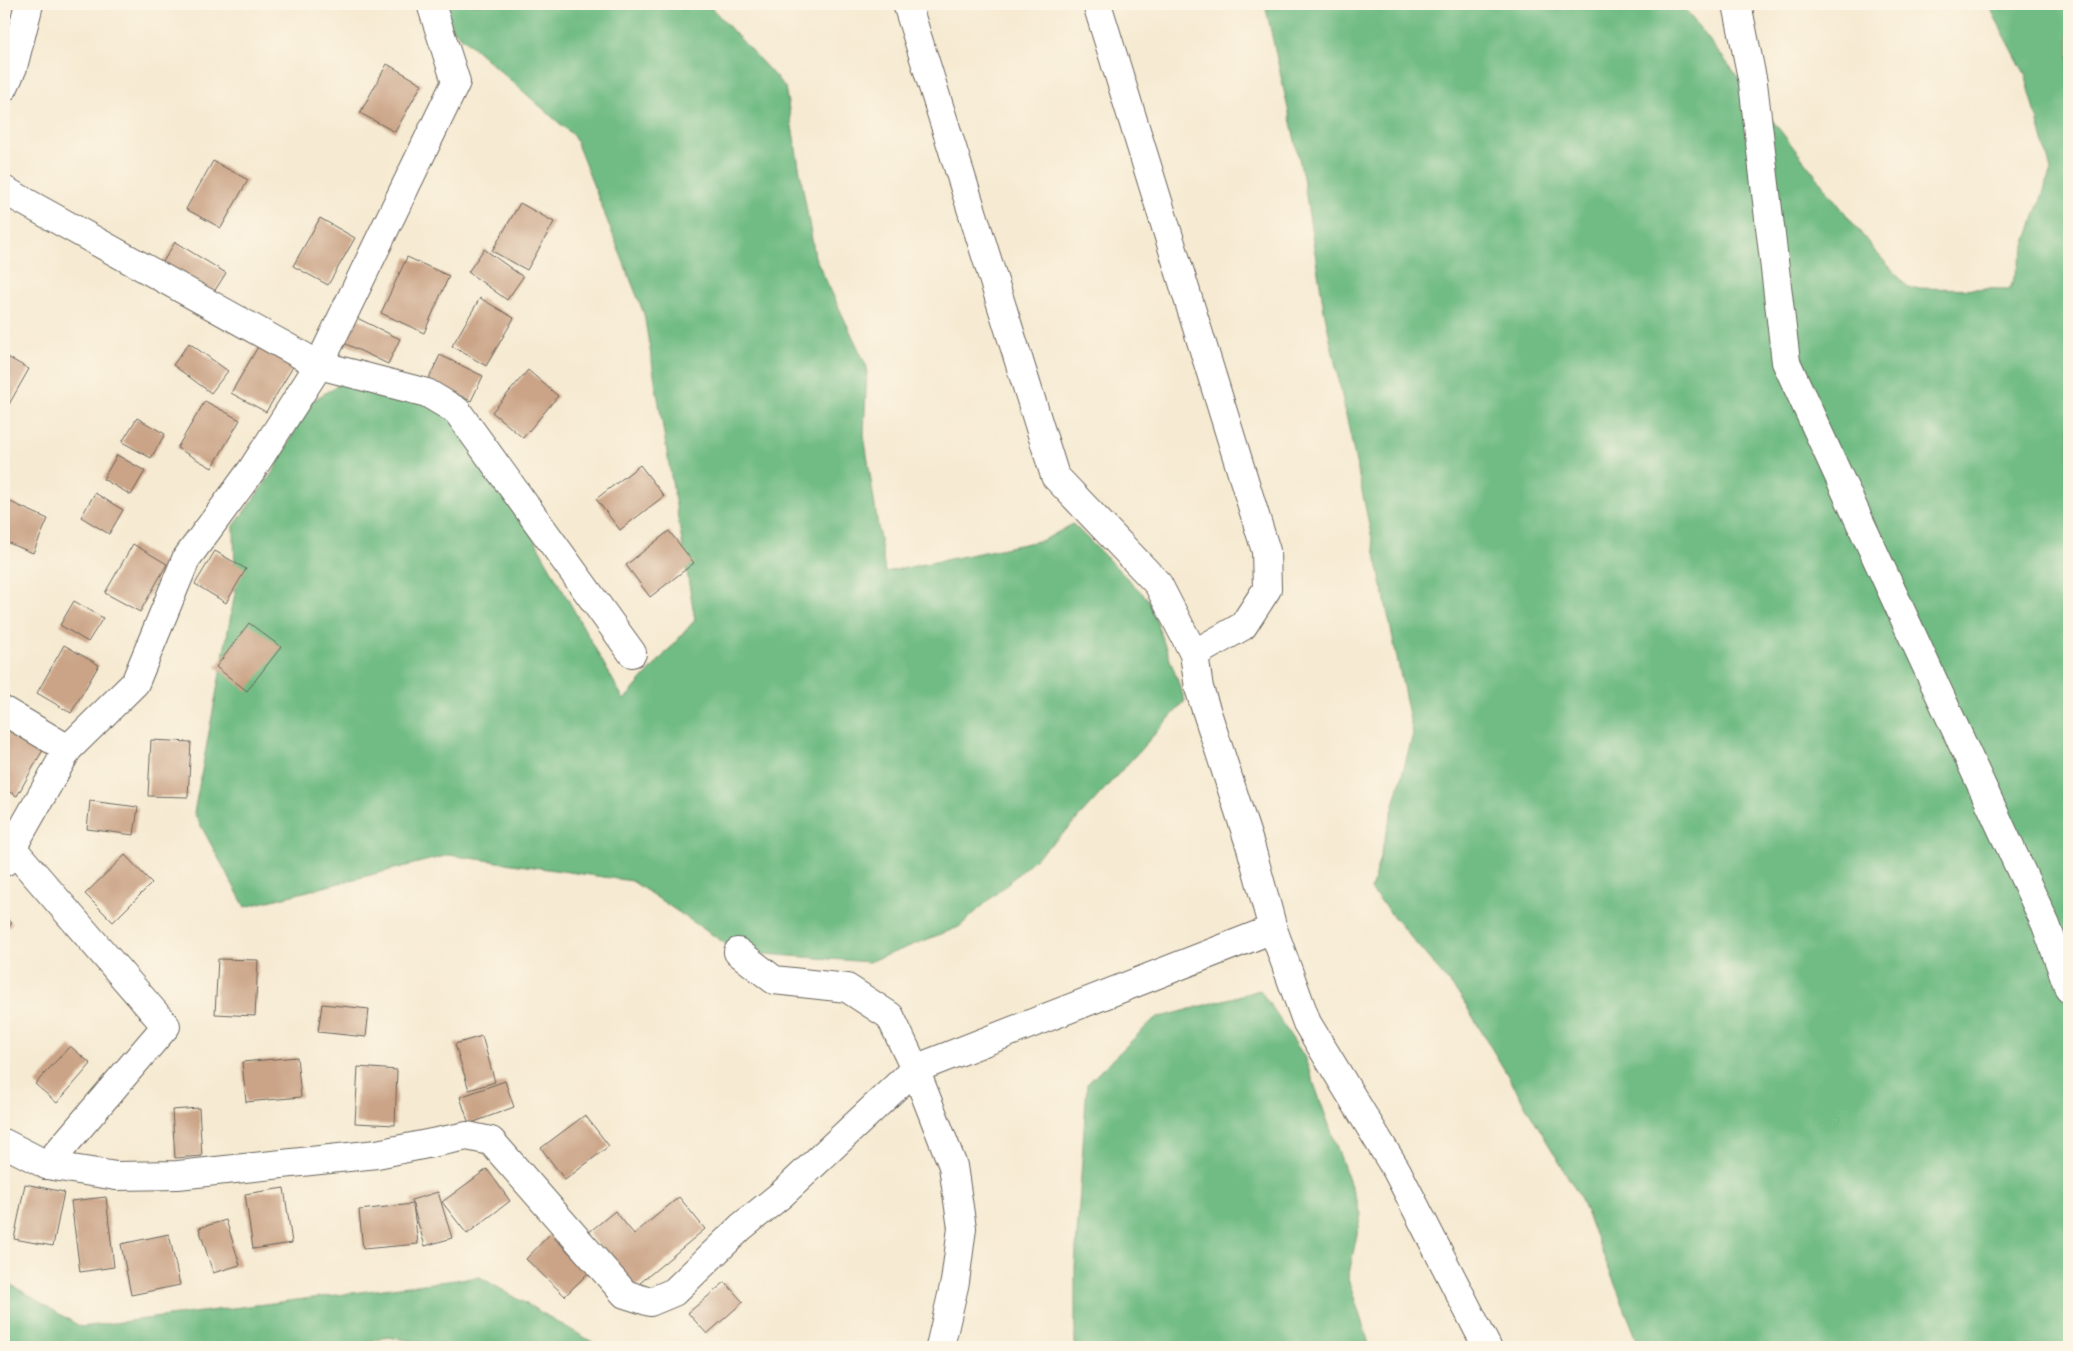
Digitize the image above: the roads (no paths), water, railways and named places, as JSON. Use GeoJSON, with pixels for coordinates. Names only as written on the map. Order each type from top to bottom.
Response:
{"type":"FeatureCollection","features":[{"type":"Feature","properties":{"kind":"street"},"geometry":{"type":"LineString","coordinates":[[4,87],[13,67],[29,4]]}},
{"type":"Feature","properties":{"kind":"street"},"geometry":{"type":"LineString","coordinates":[[47,1165],[166,1026],[8,855],[68,749],[135,683],[186,559],[251,471],[319,365],[456,82],[431,4]]}},
{"type":"Feature","properties":{"kind":"street"},"geometry":{"type":"LineString","coordinates":[[907,4],[1055,476],[1158,584],[1194,654],[1199,688],[1256,865],[1273,929],[1307,1023],[1398,1171],[1487,1347]]}},
{"type":"Feature","properties":{"kind":"street"},"geometry":{"type":"LineString","coordinates":[[1097,4],[1266,551],[1267,589],[1243,626],[1194,654]]}},
{"type":"Feature","properties":{"kind":"street"},"geometry":{"type":"LineString","coordinates":[[1737,4],[1753,82],[1786,362],[2046,924],[2069,989]]}},
{"type":"Feature","properties":{"kind":"street"},"geometry":{"type":"LineString","coordinates":[[4,190],[319,365],[427,393],[457,411],[632,653]]}},
{"type":"Feature","properties":{"kind":"street"},"geometry":{"type":"LineString","coordinates":[[4,711],[68,749]]}},
{"type":"Feature","properties":{"kind":"street"},"geometry":{"type":"LineString","coordinates":[[4,1143],[47,1165],[116,1176],[178,1175],[376,1154],[467,1136],[491,1141],[625,1294],[650,1302],[674,1292],[741,1227],[782,1194],[915,1070],[1273,929]]}},
{"type":"Feature","properties":{"kind":"street"},"geometry":{"type":"LineString","coordinates":[[738,952],[774,980],[847,988],[890,1016],[915,1070],[953,1166],[962,1228],[955,1282],[940,1347]]}}]}
